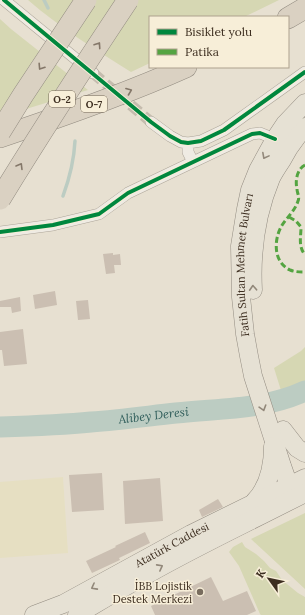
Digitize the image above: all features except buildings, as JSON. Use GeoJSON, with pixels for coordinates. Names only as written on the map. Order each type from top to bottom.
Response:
{"type":"FeatureCollection","features":[{"type":"Feature","properties":{"kind":"highway"},"geometry":{"type":"LineString","coordinates":[[0,132],[86,0]]}},
{"type":"Feature","properties":{"kind":"highway","name":"O-2"},"geometry":{"type":"LineString","coordinates":[[0,199],[37,138],[128,0]]}},
{"type":"Feature","properties":{"kind":"highway"},"geometry":{"type":"LineString","coordinates":[[289,17],[305,8]]}},
{"type":"Feature","properties":{"kind":"highway","name":"O-7"},"geometry":{"type":"LineString","coordinates":[[0,137],[64,116],[155,81],[184,68]]}},
{"type":"Feature","properties":{"kind":"main road","name":"Fatih Sultan Mehmet Bulvarı"},"geometry":{"type":"LineString","coordinates":[[300,487],[278,430],[245,334],[241,297],[240,246],[250,190],[258,170],[285,124],[305,103]]}},
{"type":"Feature","properties":{"kind":"main road","name":"Fatih Sultan Mehmet Bulvarı"},"geometry":{"type":"LineString","coordinates":[[259,372],[254,295],[253,255],[255,232],[262,202],[272,177],[286,152],[305,127]]}},
{"type":"Feature","properties":{"kind":"main road"},"geometry":{"type":"LineString","coordinates":[[278,430],[297,448],[305,453]]}},
{"type":"Feature","properties":{"kind":"main road"},"geometry":{"type":"LineString","coordinates":[[256,510],[260,496],[268,479],[278,430]]}},
{"type":"Feature","properties":{"kind":"main road","name":"Atatürk Caddesi"},"geometry":{"type":"LineString","coordinates":[[77,615],[114,592],[208,542],[256,510],[300,487]]}},
{"type":"Feature","properties":{"kind":"main road","name":"Atatürk Caddesi"},"geometry":{"type":"LineString","coordinates":[[43,614],[192,534],[256,510]]}},
{"type":"Feature","properties":{"kind":"main road"},"geometry":{"type":"LineString","coordinates":[[99,615],[114,592]]}},
{"type":"Feature","properties":{"kind":"street"},"geometry":{"type":"LineString","coordinates":[[4,0],[93,73]]}},
{"type":"Feature","properties":{"kind":"street"},"geometry":{"type":"LineString","coordinates":[[152,122],[170,136],[181,142],[188,143],[201,141],[224,130],[305,72]]}},
{"type":"Feature","properties":{"kind":"street"},"geometry":{"type":"LineString","coordinates":[[0,232],[53,225],[100,214],[128,193],[252,134],[260,133],[275,139]]}},
{"type":"Feature","properties":{"kind":"street"},"geometry":{"type":"LineString","coordinates":[[188,143],[188,152],[193,162]]}},
{"type":"Feature","properties":{"kind":"shaded area"},"geometry":{"type":"Polygon","coordinates":[[[63,477],[68,553],[0,558],[0,482],[63,477]]]}},
{"type":"Feature","properties":{"kind":"green space"},"geometry":{"type":"Polygon","coordinates":[[[28,0],[279,0],[246,16],[149,16],[149,63],[131,72],[91,47],[28,0]]]}},
{"type":"Feature","properties":{"kind":"green space"},"geometry":{"type":"Polygon","coordinates":[[[0,19],[11,29],[88,90],[0,117],[0,19]]]}},
{"type":"Feature","properties":{"kind":"green space"},"geometry":{"type":"Polygon","coordinates":[[[305,347],[305,387],[283,397],[274,368],[305,347]]]}},
{"type":"Feature","properties":{"kind":"green space"},"geometry":{"type":"Polygon","coordinates":[[[305,513],[305,589],[251,539],[305,513]]]}},
{"type":"Feature","properties":{"kind":"green space"},"geometry":{"type":"Polygon","coordinates":[[[242,542],[245,547],[256,554],[270,568],[276,571],[282,580],[305,597],[305,615],[260,614],[239,566],[229,552],[233,547],[242,542]]]}},
{"type":"Feature","properties":{"kind":"waterway"},"geometry":{"type":"LineString","coordinates":[[44,0],[48,8]]}},
{"type":"Feature","properties":{"kind":"waterway"},"geometry":{"type":"LineString","coordinates":[[63,196],[71,169],[75,141]]}},
{"type":"Feature","properties":{"kind":"waterway","name":"Alibey Deresi"},"geometry":{"type":"LineString","coordinates":[[0,427],[80,423],[242,407],[274,402],[305,391]]}},
{"type":"Feature","properties":{"kind":"tunnel"},"geometry":{"type":"LineString","coordinates":[[93,73],[151,122]]}},
{"type":"Feature","properties":{"kind":"marked path"},"geometry":{"type":"LineString","coordinates":[[305,165],[298,172],[296,186],[299,198],[298,201],[295,208],[281,227],[276,244],[276,250],[280,262],[284,266],[292,271],[305,272]]}},
{"type":"Feature","properties":{"kind":"marked path"},"geometry":{"type":"LineString","coordinates":[[289,217],[296,221],[301,227],[301,248],[305,255]]}},
{"type":"Feature","properties":{"kind":"cycle path"},"geometry":{"type":"LineString","coordinates":[[4,0],[151,122],[181,142],[188,143],[201,141],[224,130],[305,72]]}},
{"type":"Feature","properties":{"kind":"cycle path"},"geometry":{"type":"LineString","coordinates":[[0,232],[53,225],[99,214],[128,193],[252,134],[260,133],[275,139]]}},
{"type":"Feature","properties":{"kind":"place","name":"İBB Lojistik Destek Merkezi"},"geometry":{"type":"Point","coordinates":[200,592]}}]}
